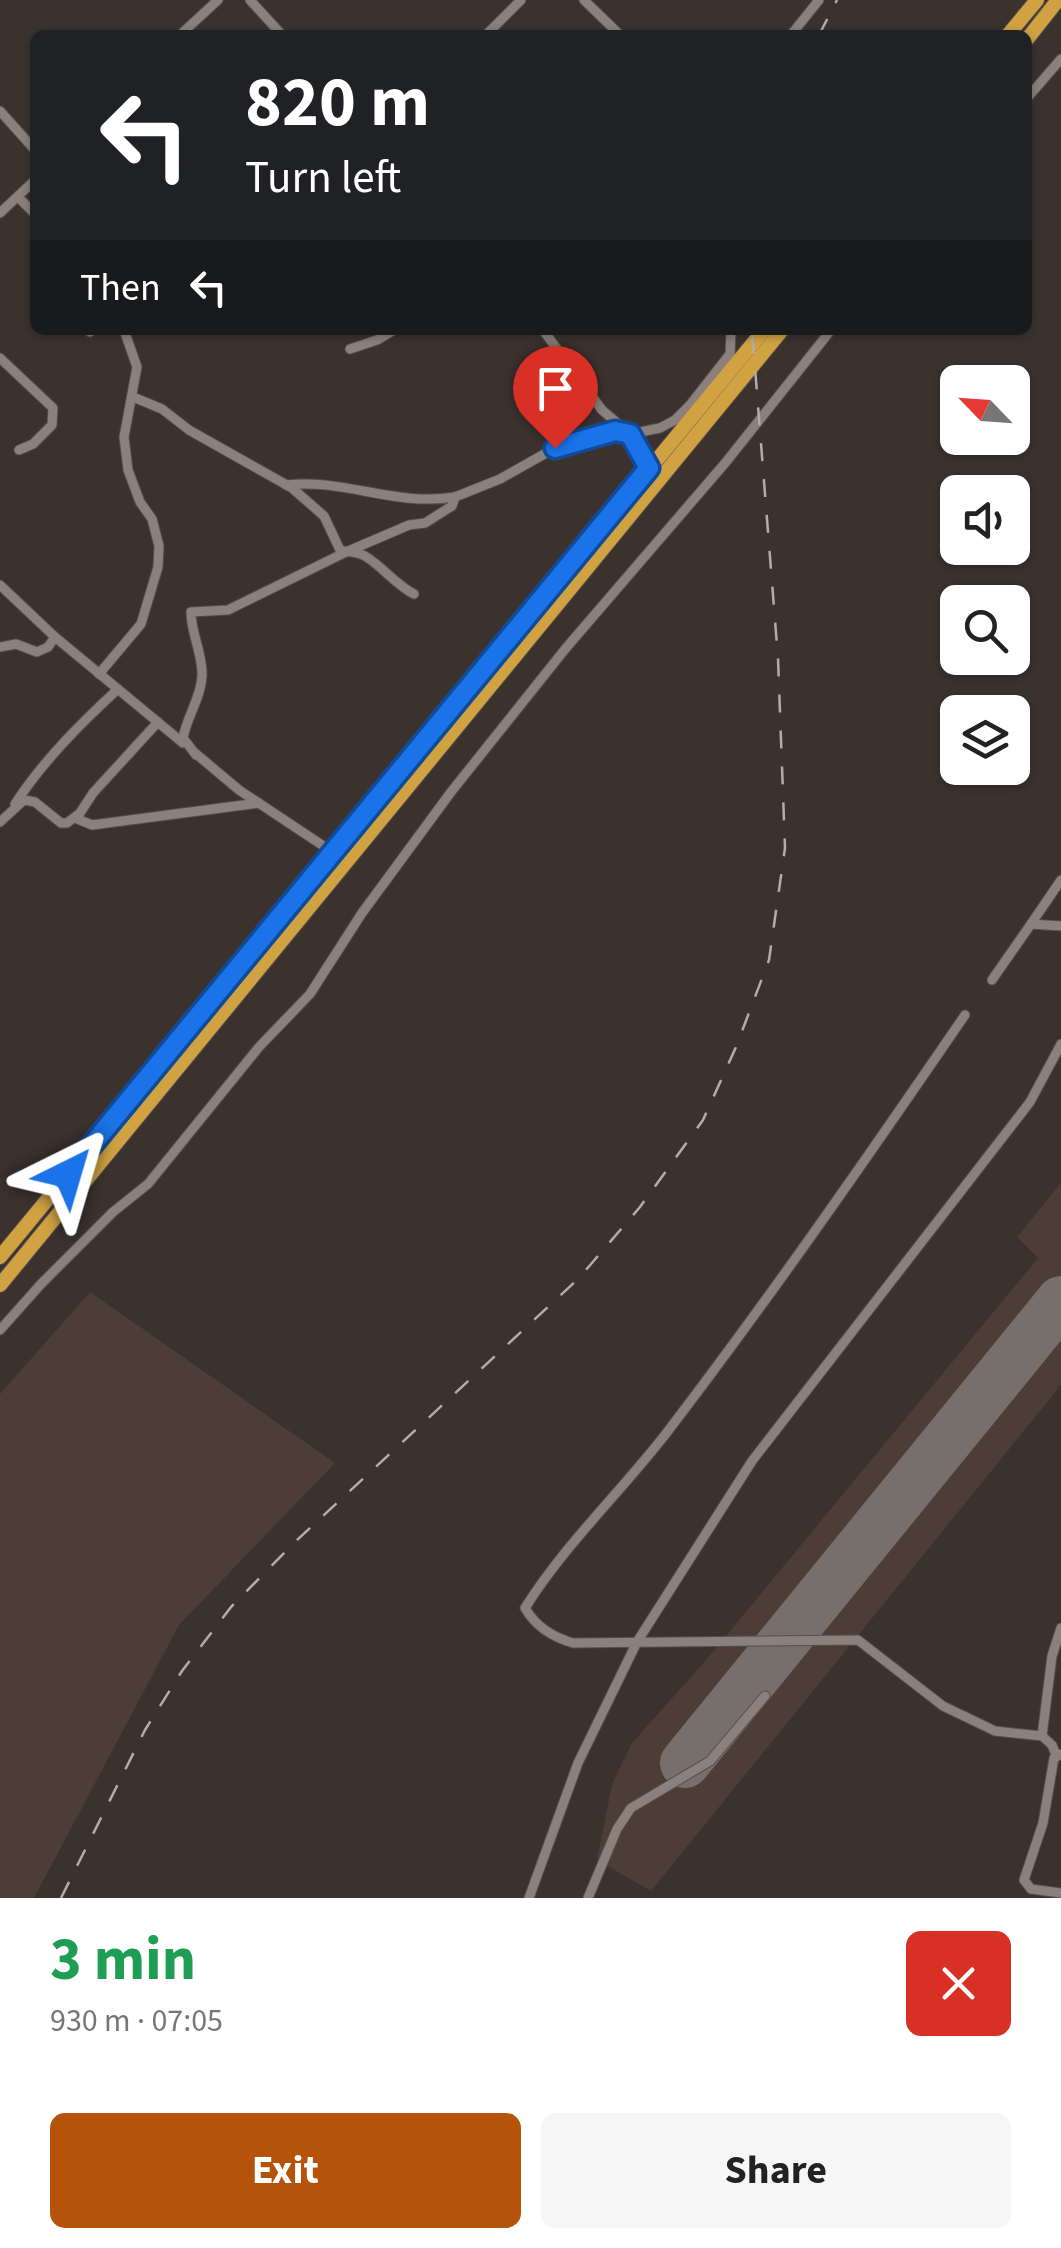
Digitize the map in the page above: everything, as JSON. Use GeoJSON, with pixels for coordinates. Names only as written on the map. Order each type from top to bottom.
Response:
{"type":"FeatureCollection","features":[{"type":"Feature","properties":{"kind":"highway"},"geometry":{"type":"LineString","coordinates":[[1012,30],[1037,0]]}},
{"type":"Feature","properties":{"kind":"highway"},"geometry":{"type":"LineString","coordinates":[[1032,33],[1058,0]]}},
{"type":"Feature","properties":{"kind":"highway"},"geometry":{"type":"LineString","coordinates":[[0,1257],[760,335]]}},
{"type":"Feature","properties":{"kind":"highway"},"geometry":{"type":"LineString","coordinates":[[0,1284],[778,335]]}},
{"type":"Feature","properties":{"kind":"street"},"geometry":{"type":"LineString","coordinates":[[185,30],[218,0]]}},
{"type":"Feature","properties":{"kind":"street"},"geometry":{"type":"LineString","coordinates":[[250,0],[277,30]]}},
{"type":"Feature","properties":{"kind":"street"},"geometry":{"type":"LineString","coordinates":[[491,30],[521,0]]}},
{"type":"Feature","properties":{"kind":"street"},"geometry":{"type":"LineString","coordinates":[[584,0],[615,30]]}},
{"type":"Feature","properties":{"kind":"street"},"geometry":{"type":"LineString","coordinates":[[794,30],[818,0]]}},
{"type":"Feature","properties":{"kind":"street"},"geometry":{"type":"LineString","coordinates":[[1032,92],[1061,58]]}},
{"type":"Feature","properties":{"kind":"street"},"geometry":{"type":"LineString","coordinates":[[0,112],[30,145]]}},
{"type":"Feature","properties":{"kind":"street"},"geometry":{"type":"LineString","coordinates":[[0,213],[30,185]]}},
{"type":"Feature","properties":{"kind":"street"},"geometry":{"type":"LineString","coordinates":[[18,197],[30,209]]}},
{"type":"Feature","properties":{"kind":"street"},"geometry":{"type":"LineString","coordinates":[[99,674],[141,624],[158,567],[159,546],[152,520],[140,502],[128,470],[125,417],[137,367],[126,335]]}},
{"type":"Feature","properties":{"kind":"street"},"geometry":{"type":"LineString","coordinates":[[350,349],[385,335]]}},
{"type":"Feature","properties":{"kind":"street"},"geometry":{"type":"LineString","coordinates":[[547,335],[602,410],[630,434],[649,468]]}},
{"type":"Feature","properties":{"kind":"street"},"geometry":{"type":"LineString","coordinates":[[730,372],[731,335]]}},
{"type":"Feature","properties":{"kind":"street"},"geometry":{"type":"LineString","coordinates":[[0,1330],[113,1212],[148,1184],[259,1048],[310,994],[362,913],[451,792],[566,648],[726,462],[826,335]]}},
{"type":"Feature","properties":{"kind":"street"},"geometry":{"type":"LineString","coordinates":[[286,485],[346,487],[404,500],[455,497],[500,479],[555,448],[615,431],[630,434],[660,428],[675,420],[730,354]]}},
{"type":"Feature","properties":{"kind":"street"},"geometry":{"type":"LineString","coordinates":[[0,358],[53,408],[52,424],[33,444],[20,450]]}},
{"type":"Feature","properties":{"kind":"street"},"geometry":{"type":"LineString","coordinates":[[132,397],[162,409],[204,440],[286,485],[324,516],[340,550],[362,554],[414,594]]}},
{"type":"Feature","properties":{"kind":"street"},"geometry":{"type":"LineString","coordinates":[[196,754],[183,738],[202,674],[191,631],[191,612],[228,610],[346,552],[410,525],[425,523],[452,506],[455,497]]}},
{"type":"Feature","properties":{"kind":"street"},"geometry":{"type":"LineString","coordinates":[[0,585],[54,637],[196,754],[259,804],[334,853]]}},
{"type":"Feature","properties":{"kind":"street"},"geometry":{"type":"LineString","coordinates":[[0,647],[16,644],[37,652],[48,647],[54,637]]}},
{"type":"Feature","properties":{"kind":"street"},"geometry":{"type":"LineString","coordinates":[[11,810],[32,779],[118,689]]}},
{"type":"Feature","properties":{"kind":"street"},"geometry":{"type":"LineString","coordinates":[[0,822],[20,802],[30,800],[61,823],[75,818],[92,792],[158,722]]}},
{"type":"Feature","properties":{"kind":"street"},"geometry":{"type":"LineString","coordinates":[[75,818],[92,825],[259,804]]}},
{"type":"Feature","properties":{"kind":"street"},"geometry":{"type":"LineString","coordinates":[[992,980],[1061,880]]}},
{"type":"Feature","properties":{"kind":"street"},"geometry":{"type":"LineString","coordinates":[[1031,924],[1061,926]]}},
{"type":"Feature","properties":{"kind":"street"},"geometry":{"type":"LineString","coordinates":[[965,1015],[800,1254],[666,1434],[561,1558],[525,1608],[540,1628],[573,1644],[858,1640],[943,1706],[995,1731],[1042,1736],[1058,1754],[1043,1823],[1020,1898]]}},
{"type":"Feature","properties":{"kind":"street"},"geometry":{"type":"LineString","coordinates":[[529,1898],[578,1763],[638,1642],[752,1461],[1030,1102],[1061,1044]]}},
{"type":"Feature","properties":{"kind":"street"},"geometry":{"type":"LineString","coordinates":[[1042,1736],[1052,1656],[1061,1628]]}},
{"type":"Feature","properties":{"kind":"street"},"geometry":{"type":"LineString","coordinates":[[588,1898],[617,1830],[631,1808],[710,1761],[764,1696]]}},
{"type":"Feature","properties":{"kind":"street"},"geometry":{"type":"LineString","coordinates":[[1024,1880],[1031,1889],[1061,1893]]}},
{"type":"Feature","properties":{"kind":"shaded area"},"geometry":{"type":"Polygon","coordinates":[[[1061,1183],[1061,1385],[651,1891],[597,1860],[612,1784],[632,1743],[707,1659],[1038,1258],[1017,1237],[1061,1183]]]}},
{"type":"Feature","properties":{"kind":"shaded area"},"geometry":{"type":"Polygon","coordinates":[[[90,1292],[335,1463],[179,1625],[34,1898],[0,1898],[0,1394],[90,1292]]]}},
{"type":"Feature","properties":{"kind":"runway"},"geometry":{"type":"LineString","coordinates":[[685,1763],[1061,1301]]}},
{"type":"Feature","properties":{"kind":"railway"},"geometry":{"type":"LineString","coordinates":[[822,30],[837,0]]}},
{"type":"Feature","properties":{"kind":"railway"},"geometry":{"type":"LineString","coordinates":[[61,1898],[145,1730],[182,1671],[231,1607],[296,1541],[579,1278],[640,1207],[703,1120],[736,1047],[769,960],[785,848],[778,658],[752,335]]}},
{"type":"Feature","properties":{"kind":"route"},"geometry":{"type":"LineString","coordinates":[[68,1174],[649,468],[630,434],[615,431],[555,448]]}}]}
